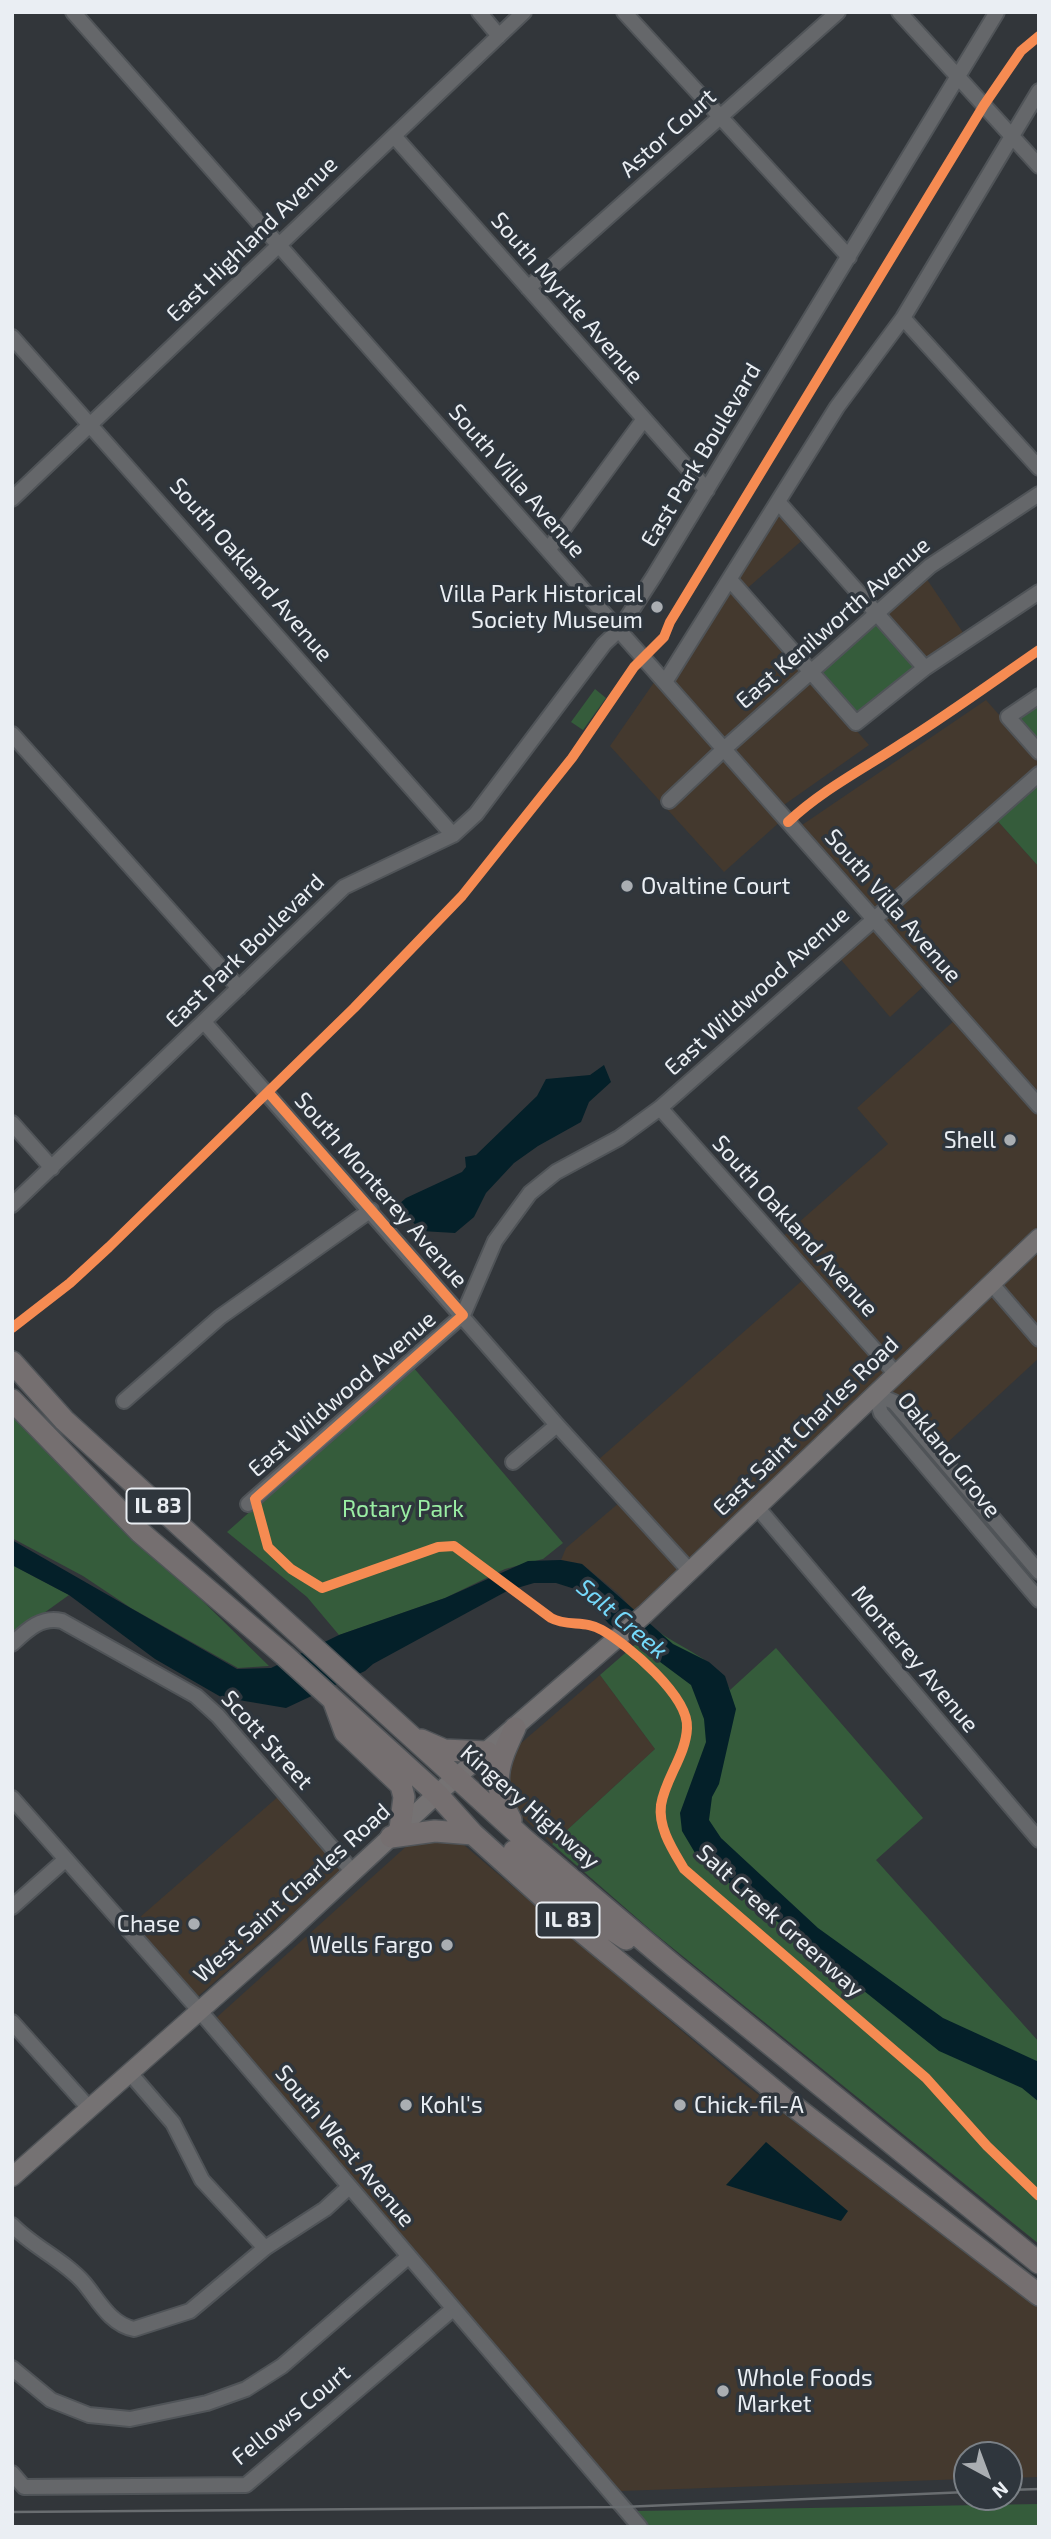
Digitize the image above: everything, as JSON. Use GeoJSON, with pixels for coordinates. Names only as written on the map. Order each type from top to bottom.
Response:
{"type":"FeatureCollection","features":[{"type":"Feature","properties":{"kind":"highway","name":"Kingery Highway"},"geometry":{"type":"LineString","coordinates":[[12,1362],[65,1420],[456,1779],[675,1967],[1039,2263]]}},
{"type":"Feature","properties":{"kind":"highway","name":"IL 83"},"geometry":{"type":"LineString","coordinates":[[12,1400],[140,1532],[284,1655],[437,1794],[472,1834],[659,1996],[787,2101],[1039,2295]]}},
{"type":"Feature","properties":{"kind":"highway"},"geometry":{"type":"LineString","coordinates":[[330,1697],[345,1732],[401,1785],[404,1797],[396,1833],[435,1831],[472,1834]]}},
{"type":"Feature","properties":{"kind":"highway"},"geometry":{"type":"LineString","coordinates":[[515,1728],[502,1756],[497,1785],[499,1798],[519,1834]]}},
{"type":"Feature","properties":{"kind":"highway"},"geometry":{"type":"LineString","coordinates":[[408,1733],[444,1750],[487,1752]]}},
{"type":"Feature","properties":{"kind":"highway"},"geometry":{"type":"LineString","coordinates":[[437,1794],[460,1803],[578,1907],[642,1950],[675,1967]]}},
{"type":"Feature","properties":{"kind":"highway"},"geometry":{"type":"LineString","coordinates":[[950,2228],[979,2260],[1039,2307]]}},
{"type":"Feature","properties":{"kind":"main road","name":"East Saint Charles Road"},"geometry":{"type":"LineString","coordinates":[[607,1649],[1039,1238]]}},
{"type":"Feature","properties":{"kind":"main road","name":"West Saint Charles Road"},"geometry":{"type":"LineString","coordinates":[[12,2177],[437,1794],[607,1649]]}},
{"type":"Feature","properties":{"kind":"street","name":"South Villa Avenue"},"geometry":{"type":"LineString","coordinates":[[73,12],[1039,1106]]}},
{"type":"Feature","properties":{"kind":"street"},"geometry":{"type":"LineString","coordinates":[[479,12],[499,36]]}},
{"type":"Feature","properties":{"kind":"street","name":"East Highland Avenue"},"geometry":{"type":"LineString","coordinates":[[12,499],[524,12]]}},
{"type":"Feature","properties":{"kind":"street"},"geometry":{"type":"LineString","coordinates":[[624,12],[849,257]]}},
{"type":"Feature","properties":{"kind":"street","name":"Astor Court"},"geometry":{"type":"LineString","coordinates":[[528,288],[838,12]]}},
{"type":"Feature","properties":{"kind":"street"},"geometry":{"type":"LineString","coordinates":[[899,12],[1039,166]]}},
{"type":"Feature","properties":{"kind":"street","name":"East Park Boulevard"},"geometry":{"type":"LineString","coordinates":[[12,1205],[344,887],[453,835],[492,794],[604,644],[618,630],[707,490],[998,12]]}},
{"type":"Feature","properties":{"kind":"street"},"geometry":{"type":"LineString","coordinates":[[665,682],[731,582],[837,407],[903,317],[1039,91]]}},
{"type":"Feature","properties":{"kind":"street","name":"South Myrtle Avenue"},"geometry":{"type":"LineString","coordinates":[[394,136],[707,490]]}},
{"type":"Feature","properties":{"kind":"street"},"geometry":{"type":"LineString","coordinates":[[903,317],[1039,468]]}},
{"type":"Feature","properties":{"kind":"street","name":"South Oakland Avenue"},"geometry":{"type":"LineString","coordinates":[[12,337],[92,424],[453,835]]}},
{"type":"Feature","properties":{"kind":"street"},"geometry":{"type":"LineString","coordinates":[[548,550],[644,419]]}},
{"type":"Feature","properties":{"kind":"street","name":"East Kenilworth Avenue"},"geometry":{"type":"LineString","coordinates":[[669,801],[810,671],[930,566],[1039,494]]}},
{"type":"Feature","properties":{"kind":"street"},"geometry":{"type":"LineString","coordinates":[[779,503],[925,668]]}},
{"type":"Feature","properties":{"kind":"street"},"geometry":{"type":"LineString","coordinates":[[731,582],[856,723],[925,668],[1039,592]]}},
{"type":"Feature","properties":{"kind":"street"},"geometry":{"type":"LineString","coordinates":[[1039,696],[1008,717],[1039,752]]}},
{"type":"Feature","properties":{"kind":"street"},"geometry":{"type":"LineString","coordinates":[[12,734],[239,988]]}},
{"type":"Feature","properties":{"kind":"street","name":"East Wildwood Avenue"},"geometry":{"type":"LineString","coordinates":[[248,1504],[463,1315],[495,1241],[530,1193],[556,1172],[619,1138],[660,1108],[1039,774]]}},
{"type":"Feature","properties":{"kind":"street","name":"South Monterey Avenue"},"geometry":{"type":"LineString","coordinates":[[204,1022],[557,1425],[690,1571]]}},
{"type":"Feature","properties":{"kind":"street","name":"South Oakland Avenue"},"geometry":{"type":"LineString","coordinates":[[660,1108],[896,1374]]}},
{"type":"Feature","properties":{"kind":"street"},"geometry":{"type":"LineString","coordinates":[[12,1123],[52,1168]]}},
{"type":"Feature","properties":{"kind":"street"},"geometry":{"type":"LineString","coordinates":[[124,1401],[220,1317],[371,1210]]}},
{"type":"Feature","properties":{"kind":"street"},"geometry":{"type":"LineString","coordinates":[[991,1283],[1039,1339]]}},
{"type":"Feature","properties":{"kind":"street","name":"Oakland Grove"},"geometry":{"type":"LineString","coordinates":[[875,1394],[894,1402],[1039,1572]]}},
{"type":"Feature","properties":{"kind":"street","name":"Oakland Grove"},"geometry":{"type":"LineString","coordinates":[[875,1394],[881,1413],[1039,1600]]}},
{"type":"Feature","properties":{"kind":"street"},"geometry":{"type":"LineString","coordinates":[[513,1462],[557,1425]]}},
{"type":"Feature","properties":{"kind":"street","name":"Monterey Avenue"},"geometry":{"type":"LineString","coordinates":[[757,1507],[1039,1840]]}},
{"type":"Feature","properties":{"kind":"street","name":"Scott Street"},"geometry":{"type":"LineString","coordinates":[[12,1644],[41,1622],[56,1619],[196,1696],[207,1705],[353,1872]]}},
{"type":"Feature","properties":{"kind":"street","name":"South West Avenue"},"geometry":{"type":"LineString","coordinates":[[12,1798],[199,2010],[640,2527]]}},
{"type":"Feature","properties":{"kind":"street"},"geometry":{"type":"LineString","coordinates":[[12,1907],[66,1859]]}},
{"type":"Feature","properties":{"kind":"street"},"geometry":{"type":"LineString","coordinates":[[12,2022],[89,2108]]}},
{"type":"Feature","properties":{"kind":"street"},"geometry":{"type":"LineString","coordinates":[[129,2072],[173,2123],[202,2180],[265,2248]]}},
{"type":"Feature","properties":{"kind":"street"},"geometry":{"type":"LineString","coordinates":[[12,2225],[27,2240],[73,2273],[120,2325],[134,2329],[190,2311],[265,2248],[302,2226],[349,2187]]}},
{"type":"Feature","properties":{"kind":"street","name":"Fellows Court"},"geometry":{"type":"LineString","coordinates":[[12,2368],[51,2400],[89,2415],[130,2419],[207,2403],[246,2389],[282,2366],[408,2256]]}},
{"type":"Feature","properties":{"kind":"street","name":"Fellows Court"},"geometry":{"type":"LineString","coordinates":[[12,2473],[24,2487],[246,2485],[453,2309]]}},
{"type":"Feature","properties":{"kind":"shaded area"},"geometry":{"type":"Polygon","coordinates":[[[779,508],[806,537],[743,592],[734,582],[779,508]]]}},
{"type":"Feature","properties":{"kind":"shaded area"},"geometry":{"type":"Polygon","coordinates":[[[922,572],[966,637],[925,664],[880,611],[922,572]]]}},
{"type":"Feature","properties":{"kind":"shaded area"},"geometry":{"type":"Polygon","coordinates":[[[731,586],[869,745],[781,807],[669,682],[731,586]]]}},
{"type":"Feature","properties":{"kind":"shaded area"},"geometry":{"type":"Polygon","coordinates":[[[657,678],[782,820],[724,872],[610,746],[657,678]]]}},
{"type":"Feature","properties":{"kind":"shaded area"},"geometry":{"type":"Polygon","coordinates":[[[986,700],[1039,760],[1039,768],[874,913],[799,827],[986,700]]]}},
{"type":"Feature","properties":{"kind":"shaded area"},"geometry":{"type":"Polygon","coordinates":[[[995,818],[1039,867],[1039,1098],[879,919],[995,818]]]}},
{"type":"Feature","properties":{"kind":"shaded area"},"geometry":{"type":"Polygon","coordinates":[[[873,923],[925,985],[890,1017],[837,955],[873,923]]]}},
{"type":"Feature","properties":{"kind":"shaded area"},"geometry":{"type":"Polygon","coordinates":[[[956,1019],[1039,1112],[1039,1233],[897,1370],[781,1238],[888,1144],[857,1108],[956,1019]]]}},
{"type":"Feature","properties":{"kind":"shaded area"},"geometry":{"type":"Polygon","coordinates":[[[1039,1244],[1039,1358],[934,1455],[882,1394],[1039,1244]]]}},
{"type":"Feature","properties":{"kind":"shaded area"},"geometry":{"type":"Polygon","coordinates":[[[805,1278],[890,1374],[690,1565],[598,1460],[805,1278]]]}},
{"type":"Feature","properties":{"kind":"shaded area"},"geometry":{"type":"Polygon","coordinates":[[[620,1502],[683,1572],[637,1615],[620,1595],[582,1564],[561,1560],[566,1548],[620,1502]]]}},
{"type":"Feature","properties":{"kind":"shaded area"},"geometry":{"type":"Polygon","coordinates":[[[600,1675],[655,1749],[552,1844],[511,1807],[503,1780],[513,1750],[600,1675]]]}},
{"type":"Feature","properties":{"kind":"shaded area"},"geometry":{"type":"Polygon","coordinates":[[[280,1795],[344,1869],[195,1999],[131,1925],[280,1795]]]}},
{"type":"Feature","properties":{"kind":"shaded area"},"geometry":{"type":"Polygon","coordinates":[[[457,1839],[743,2083],[1039,2306],[1039,2477],[1023,2478],[1023,2441],[953,2441],[953,2479],[620,2491],[216,2018],[410,1843],[457,1839]]]}},
{"type":"Feature","properties":{"kind":"green space"},"geometry":{"type":"Polygon","coordinates":[[[876,617],[920,667],[856,719],[815,671],[876,617]]]}},
{"type":"Feature","properties":{"kind":"green space"},"geometry":{"type":"Polygon","coordinates":[[[595,689],[606,698],[583,730],[571,722],[595,689]]]}},
{"type":"Feature","properties":{"kind":"green space"},"geometry":{"type":"Polygon","coordinates":[[[1039,701],[1039,743],[1017,716],[1039,701]]]}},
{"type":"Feature","properties":{"kind":"green space"},"geometry":{"type":"Polygon","coordinates":[[[1039,780],[1039,867],[995,818],[1039,780]]]}},
{"type":"Feature","properties":{"kind":"green space","name":"Rotary Park"},"geometry":{"type":"Polygon","coordinates":[[[413,1367],[563,1543],[543,1559],[505,1569],[445,1598],[339,1635],[307,1597],[227,1532],[413,1367]]]}},
{"type":"Feature","properties":{"kind":"green space"},"geometry":{"type":"Polygon","coordinates":[[[12,1414],[269,1666],[238,1668],[131,1608],[83,1576],[12,1538],[12,1414]]]}},
{"type":"Feature","properties":{"kind":"green space"},"geometry":{"type":"Polygon","coordinates":[[[12,1565],[69,1595],[12,1636],[12,1565]]]}},
{"type":"Feature","properties":{"kind":"green space"},"geometry":{"type":"Polygon","coordinates":[[[654,1628],[717,1670],[730,1690],[776,1648],[923,1818],[876,1860],[1039,2042],[1039,2244],[654,1933],[552,1844],[655,1749],[600,1675],[654,1628]]]}},
{"type":"Feature","properties":{"kind":"green space"},"geometry":{"type":"Polygon","coordinates":[[[1023,2504],[1039,2504],[1039,2527],[650,2527],[636,2511],[953,2505],[953,2511],[1023,2511],[1023,2504]]]}},
{"type":"Feature","properties":{"kind":"water"},"geometry":{"type":"Polygon","coordinates":[[[604,1065],[611,1082],[589,1102],[581,1122],[514,1163],[486,1193],[474,1217],[455,1233],[421,1231],[401,1209],[399,1204],[406,1198],[462,1172],[466,1167],[465,1157],[476,1155],[537,1096],[546,1079],[590,1075],[604,1065]]]}},
{"type":"Feature","properties":{"kind":"water","name":"Salt Creek"},"geometry":{"type":"Polygon","coordinates":[[[12,1540],[237,1669],[271,1668],[339,1635],[445,1598],[528,1561],[561,1560],[582,1564],[673,1644],[709,1662],[725,1676],[736,1709],[719,1784],[712,1797],[709,1820],[721,1838],[818,1928],[943,2018],[1039,2062],[1039,2102],[1022,2088],[939,2051],[698,1858],[682,1831],[680,1813],[706,1742],[704,1719],[691,1685],[609,1624],[578,1590],[556,1583],[534,1583],[507,1591],[373,1664],[365,1671],[286,1708],[221,1697],[155,1659],[69,1595],[12,1565],[12,1540]]]}},
{"type":"Feature","properties":{"kind":"water"},"geometry":{"type":"Polygon","coordinates":[[[766,2142],[848,2211],[841,2221],[726,2185],[766,2142]]]}},
{"type":"Feature","properties":{"kind":"railway"},"geometry":{"type":"LineString","coordinates":[[1023,2490],[1039,2489]]}},
{"type":"Feature","properties":{"kind":"railway"},"geometry":{"type":"LineString","coordinates":[[12,2512],[623,2507],[953,2493]]}},
{"type":"Feature","properties":{"kind":"cycle path"},"geometry":{"type":"LineString","coordinates":[[12,1328],[70,1283],[109,1247],[354,1008],[462,896],[572,758],[634,667],[664,637],[670,622],[984,105],[1021,51],[1039,36]]}},
{"type":"Feature","properties":{"kind":"cycle path"},"geometry":{"type":"LineString","coordinates":[[788,822],[830,789],[938,720],[1039,650]]}},
{"type":"Feature","properties":{"kind":"cycle path","name":"Salt Creek Greenway"},"geometry":{"type":"LineString","coordinates":[[268,1092],[463,1315],[255,1499],[268,1547],[291,1569],[322,1588],[438,1547],[454,1546],[551,1618],[596,1627],[641,1659],[668,1687],[685,1715],[686,1738],[661,1805],[667,1839],[684,1869],[926,2078],[987,2146],[1039,2196]]}},
{"type":"Feature","properties":{"kind":"place","name":"Villa Park Historical Society Museum"},"geometry":{"type":"Point","coordinates":[657,607]}},
{"type":"Feature","properties":{"kind":"place","name":"Ovaltine Court"},"geometry":{"type":"Point","coordinates":[627,886]}},
{"type":"Feature","properties":{"kind":"place","name":"Shell"},"geometry":{"type":"Point","coordinates":[1010,1140]}},
{"type":"Feature","properties":{"kind":"place","name":"Chase"},"geometry":{"type":"Point","coordinates":[194,1924]}},
{"type":"Feature","properties":{"kind":"place","name":"Wells Fargo"},"geometry":{"type":"Point","coordinates":[447,1945]}},
{"type":"Feature","properties":{"kind":"place","name":"Kohl's"},"geometry":{"type":"Point","coordinates":[406,2105]}},
{"type":"Feature","properties":{"kind":"place","name":"Chick-fil-A"},"geometry":{"type":"Point","coordinates":[680,2105]}},
{"type":"Feature","properties":{"kind":"place","name":"Whole Foods Market"},"geometry":{"type":"Point","coordinates":[723,2391]}}]}
